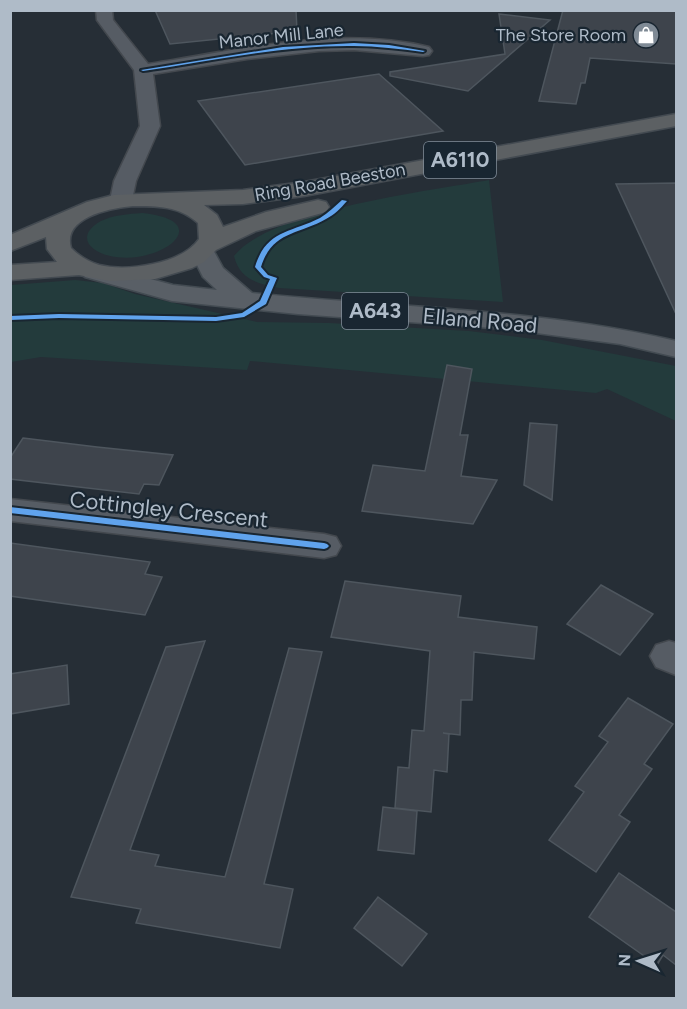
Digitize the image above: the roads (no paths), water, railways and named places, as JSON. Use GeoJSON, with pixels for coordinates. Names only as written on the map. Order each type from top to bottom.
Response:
{"type":"FeatureCollection","features":[{"type":"Feature","properties":{"kind":"highway","name":"Ring Road Beeston"},"geometry":{"type":"LineString","coordinates":[[159,199],[243,197],[304,189],[676,120]]}},
{"type":"Feature","properties":{"kind":"highway","name":"Ring Road Beeston"},"geometry":{"type":"LineString","coordinates":[[87,269],[116,274],[165,269],[188,261],[231,231],[264,218],[547,158],[676,134]]}},
{"type":"Feature","properties":{"kind":"highway"},"geometry":{"type":"LineString","coordinates":[[10,244],[103,204],[121,200],[159,199],[187,205],[201,212],[210,222],[213,232],[205,248]]}},
{"type":"Feature","properties":{"kind":"highway"},"geometry":{"type":"LineString","coordinates":[[75,217],[64,226],[57,245],[61,254],[87,269]]}},
{"type":"Feature","properties":{"kind":"highway"},"geometry":{"type":"LineString","coordinates":[[10,273],[87,269]]}},
{"type":"Feature","properties":{"kind":"main road"},"geometry":{"type":"LineString","coordinates":[[205,248],[212,272],[245,301]]}},
{"type":"Feature","properties":{"kind":"main road","name":"Elland Road"},"geometry":{"type":"LineString","coordinates":[[87,269],[172,293],[245,301],[506,321],[620,336],[676,349]]}},
{"type":"Feature","properties":{"kind":"street"},"geometry":{"type":"LineString","coordinates":[[104,10],[105,20],[143,70],[150,126],[125,181],[121,200]]}},
{"type":"Feature","properties":{"kind":"street","name":"Manor Mill Lane"},"geometry":{"type":"LineString","coordinates":[[143,70],[326,45],[395,45],[423,51]]}},
{"type":"Feature","properties":{"kind":"street","name":"Cottingley Crescent"},"geometry":{"type":"LineString","coordinates":[[10,510],[324,546]]}},
{"type":"Feature","properties":{"kind":"place","name":"The Store Room"},"geometry":{"type":"Point","coordinates":[646,35]}}]}
